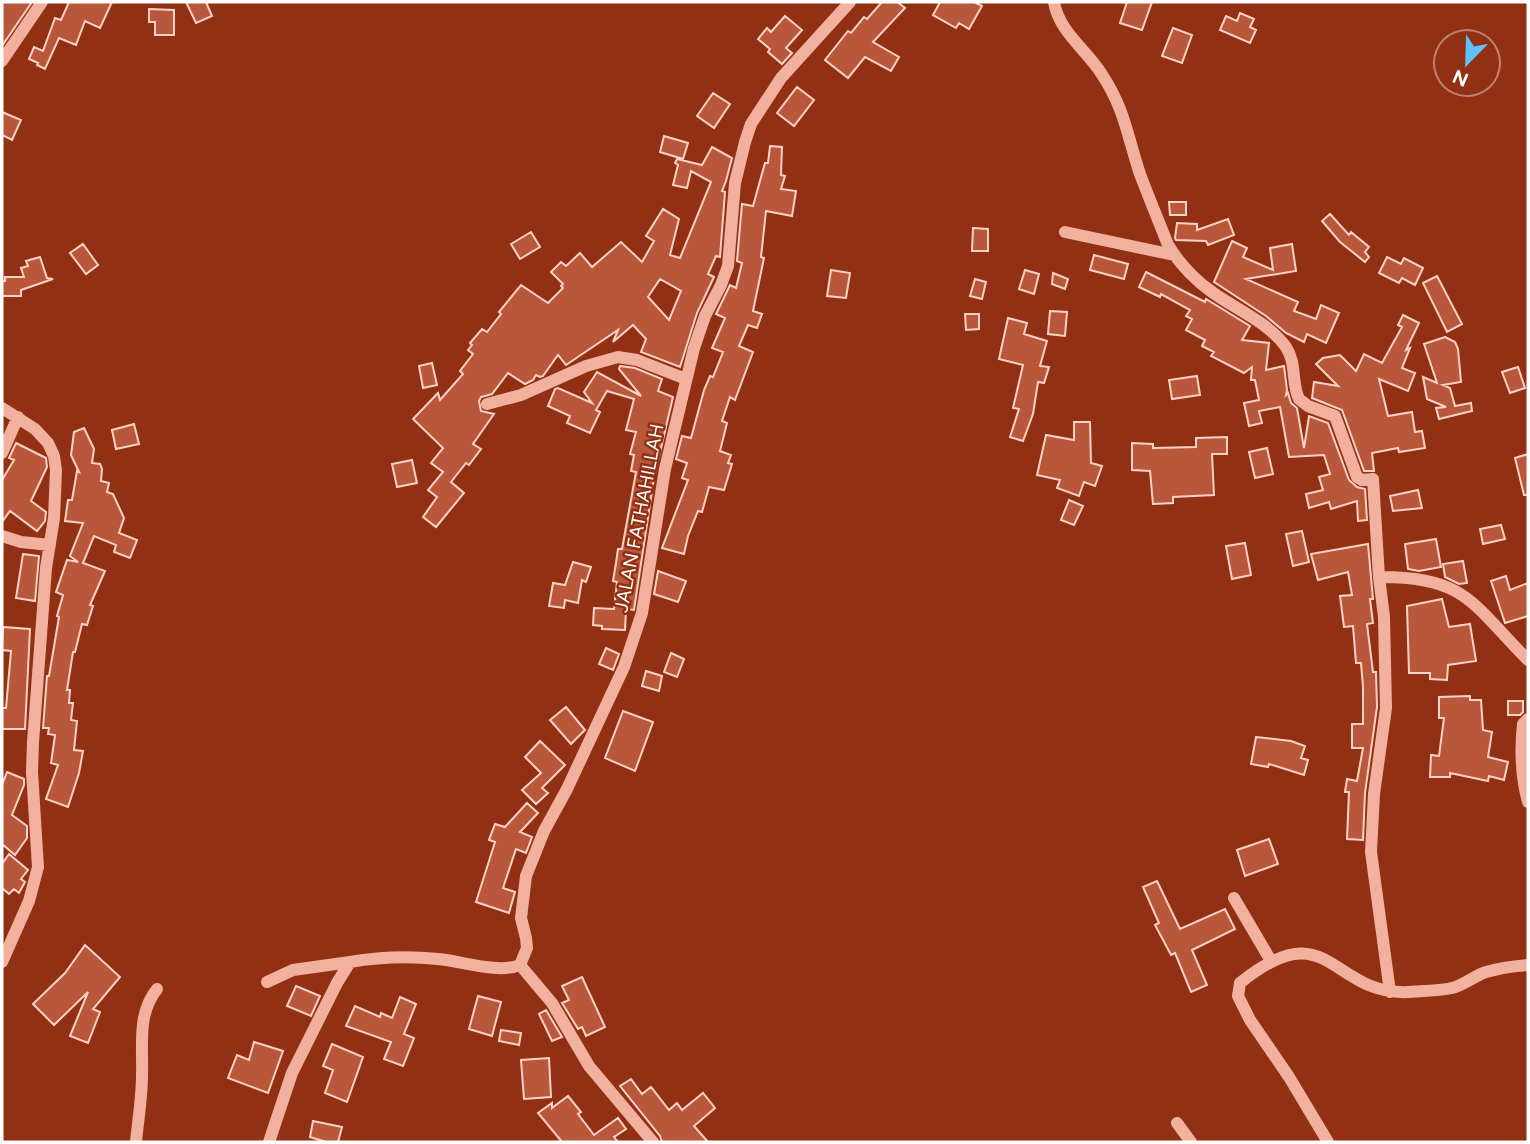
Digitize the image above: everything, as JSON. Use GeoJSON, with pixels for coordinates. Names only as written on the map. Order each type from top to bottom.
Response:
{"type":"FeatureCollection","features":[{"type":"Feature","properties":{"kind":"street"},"geometry":{"type":"LineString","coordinates":[[2,61],[42,2]]}},
{"type":"Feature","properties":{"kind":"street","name":"JALAN FATHAHILLAH"},"geometry":{"type":"LineString","coordinates":[[520,965],[527,948],[521,918],[526,876],[544,831],[578,768],[624,667],[642,613],[665,469],[699,332],[728,266],[737,170],[751,124],[781,78],[850,2]]}},
{"type":"Feature","properties":{"kind":"street"},"geometry":{"type":"LineString","coordinates":[[1054,2],[1055,11],[1066,30],[1100,71],[1124,114],[1140,174],[1174,255],[1210,291],[1247,313],[1278,338],[1293,362],[1299,399],[1308,406],[1335,416],[1357,477],[1362,480],[1372,478],[1375,481],[1379,577],[1384,617],[1386,708],[1373,804],[1371,852],[1390,992]]}},
{"type":"Feature","properties":{"kind":"street"},"geometry":{"type":"LineString","coordinates":[[1065,232],[1174,255]]}},
{"type":"Feature","properties":{"kind":"street"},"geometry":{"type":"LineString","coordinates":[[487,404],[521,395],[586,366],[618,357],[637,360],[687,379]]}},
{"type":"Feature","properties":{"kind":"street"},"geometry":{"type":"LineString","coordinates":[[2,408],[35,429],[48,443],[54,456],[54,518],[37,666],[33,742],[32,772],[38,867],[35,885],[2,962]]}},
{"type":"Feature","properties":{"kind":"street"},"geometry":{"type":"LineString","coordinates":[[2,453],[18,417]]}},
{"type":"Feature","properties":{"kind":"street"},"geometry":{"type":"LineString","coordinates":[[2,536],[21,542],[50,545]]}},
{"type":"Feature","properties":{"kind":"street"},"geometry":{"type":"LineString","coordinates":[[1379,577],[1427,579],[1458,592],[1486,614],[1528,660]]}},
{"type":"Feature","properties":{"kind":"street"},"geometry":{"type":"LineString","coordinates":[[1515,647],[1528,642]]}},
{"type":"Feature","properties":{"kind":"street"},"geometry":{"type":"LineString","coordinates":[[1528,719],[1523,724],[1521,744],[1522,780],[1528,802]]}},
{"type":"Feature","properties":{"kind":"street"},"geometry":{"type":"LineString","coordinates":[[1234,898],[1271,961]]}},
{"type":"Feature","properties":{"kind":"street"},"geometry":{"type":"LineString","coordinates":[[1328,1142],[1321,1136],[1250,1020],[1238,996],[1240,983],[1271,961],[1287,955],[1311,953],[1368,985],[1390,992],[1454,988],[1485,972],[1528,965]]}},
{"type":"Feature","properties":{"kind":"street"},"geometry":{"type":"LineString","coordinates":[[267,982],[293,970],[371,959],[414,957],[502,968],[520,965],[552,1003],[589,1066],[653,1142]]}},
{"type":"Feature","properties":{"kind":"street"},"geometry":{"type":"LineString","coordinates":[[269,1142],[292,1073],[350,962]]}},
{"type":"Feature","properties":{"kind":"street"},"geometry":{"type":"LineString","coordinates":[[136,1142],[143,1026],[149,1000],[157,989]]}},
{"type":"Feature","properties":{"kind":"street"},"geometry":{"type":"LineString","coordinates":[[1177,1123],[1191,1142]]}},
{"type":"Feature","properties":{"kind":"building"},"geometry":{"type":"Polygon","coordinates":[[[2,2],[32,2],[2,46],[2,2]]]}},
{"type":"Feature","properties":{"kind":"building"},"geometry":{"type":"Polygon","coordinates":[[[69,2],[112,2],[100,28],[85,21],[76,45],[59,38],[45,69],[29,59],[34,47],[43,51],[55,18],[61,20],[69,2]]]}},
{"type":"Feature","properties":{"kind":"building"},"geometry":{"type":"Polygon","coordinates":[[[186,2],[206,2],[212,16],[196,23],[186,2]]]}},
{"type":"Feature","properties":{"kind":"building"},"geometry":{"type":"Polygon","coordinates":[[[882,2],[897,2],[905,8],[873,42],[899,57],[891,71],[865,57],[848,78],[825,60],[848,31],[851,33],[864,17],[867,19],[882,2]]]}},
{"type":"Feature","properties":{"kind":"building"},"geometry":{"type":"Polygon","coordinates":[[[940,2],[974,2],[982,6],[969,29],[959,23],[956,28],[933,15],[940,2]]]}},
{"type":"Feature","properties":{"kind":"building"},"geometry":{"type":"Polygon","coordinates":[[[1127,2],[1152,2],[1142,30],[1120,23],[1127,2]]]}},
{"type":"Feature","properties":{"kind":"building"},"geometry":{"type":"Polygon","coordinates":[[[149,9],[174,10],[174,35],[155,35],[155,22],[149,22],[149,9]]]}},
{"type":"Feature","properties":{"kind":"building"},"geometry":{"type":"Polygon","coordinates":[[[1240,13],[1254,19],[1250,27],[1256,30],[1250,43],[1220,30],[1226,16],[1237,21],[1240,13]]]}},
{"type":"Feature","properties":{"kind":"building"},"geometry":{"type":"Polygon","coordinates":[[[785,16],[802,30],[786,48],[792,53],[782,64],[758,39],[767,28],[771,32],[785,16]]]}},
{"type":"Feature","properties":{"kind":"building"},"geometry":{"type":"Polygon","coordinates":[[[1173,28],[1192,35],[1182,63],[1162,56],[1173,28]]]}},
{"type":"Feature","properties":{"kind":"building"},"geometry":{"type":"Polygon","coordinates":[[[797,87],[814,100],[794,126],[777,113],[797,87]]]}},
{"type":"Feature","properties":{"kind":"building"},"geometry":{"type":"Polygon","coordinates":[[[713,93],[730,104],[714,128],[697,116],[713,93]]]}},
{"type":"Feature","properties":{"kind":"building"},"geometry":{"type":"Polygon","coordinates":[[[2,112],[21,120],[12,140],[2,135],[2,112]]]}},
{"type":"Feature","properties":{"kind":"building"},"geometry":{"type":"Polygon","coordinates":[[[664,136],[688,143],[683,159],[660,152],[664,136]]]}},
{"type":"Feature","properties":{"kind":"building"},"geometry":{"type":"Polygon","coordinates":[[[770,146],[782,147],[781,175],[785,176],[781,189],[796,191],[792,216],[766,211],[761,257],[764,258],[753,311],[762,314],[757,328],[748,325],[739,346],[753,352],[735,400],[730,397],[722,421],[727,423],[720,451],[731,455],[728,463],[732,464],[724,490],[709,487],[702,512],[698,511],[688,536],[684,554],[662,548],[688,480],[682,478],[687,463],[676,459],[682,436],[691,438],[704,390],[710,376],[713,377],[723,352],[712,348],[725,318],[716,314],[730,285],[736,288],[742,263],[737,261],[742,204],[753,206],[765,163],[768,163],[770,146]]]}},
{"type":"Feature","properties":{"kind":"building"},"geometry":{"type":"Polygon","coordinates":[[[712,147],[732,158],[722,191],[725,192],[720,257],[716,256],[708,274],[714,277],[697,313],[680,367],[641,352],[646,339],[633,325],[613,342],[618,330],[566,365],[558,355],[543,376],[536,375],[525,384],[508,373],[492,394],[481,397],[479,401],[481,411],[494,414],[473,444],[481,449],[451,482],[464,493],[436,527],[423,517],[437,497],[428,490],[443,472],[431,463],[443,448],[413,419],[438,393],[440,400],[463,374],[460,371],[473,354],[468,350],[472,345],[470,343],[482,329],[487,332],[521,285],[548,303],[563,288],[563,284],[551,272],[561,262],[566,266],[580,253],[592,267],[621,242],[642,262],[654,241],[646,236],[663,209],[679,219],[670,255],[680,258],[711,182],[691,171],[687,188],[673,185],[678,165],[675,163],[677,159],[702,165],[712,147]],[[660,279],[648,297],[669,320],[681,291],[660,279]]]}},
{"type":"Feature","properties":{"kind":"building"},"geometry":{"type":"Polygon","coordinates":[[[1169,202],[1186,202],[1186,215],[1170,215],[1169,202]]]}},
{"type":"Feature","properties":{"kind":"building"},"geometry":{"type":"Polygon","coordinates":[[[1330,214],[1349,235],[1351,232],[1369,247],[1365,252],[1369,257],[1365,262],[1340,242],[1322,221],[1330,214]]]}},
{"type":"Feature","properties":{"kind":"building"},"geometry":{"type":"Polygon","coordinates":[[[1228,219],[1234,235],[1208,245],[1206,241],[1175,238],[1177,223],[1197,224],[1197,230],[1228,219]]]}},
{"type":"Feature","properties":{"kind":"building"},"geometry":{"type":"Polygon","coordinates":[[[973,228],[988,229],[988,251],[972,251],[973,228]]]}},
{"type":"Feature","properties":{"kind":"building"},"geometry":{"type":"Polygon","coordinates":[[[531,232],[540,247],[520,259],[511,244],[531,232]]]}},
{"type":"Feature","properties":{"kind":"building"},"geometry":{"type":"Polygon","coordinates":[[[1232,241],[1247,248],[1243,257],[1273,270],[1270,248],[1292,244],[1296,271],[1246,279],[1298,302],[1294,311],[1316,319],[1321,305],[1339,313],[1326,343],[1307,334],[1304,342],[1286,333],[1266,316],[1214,282],[1232,241]]]}},
{"type":"Feature","properties":{"kind":"building"},"geometry":{"type":"Polygon","coordinates":[[[83,244],[98,265],[86,274],[70,253],[83,244]]]}},
{"type":"Feature","properties":{"kind":"building"},"geometry":{"type":"Polygon","coordinates":[[[1094,255],[1128,264],[1124,279],[1090,270],[1094,255]]]}},
{"type":"Feature","properties":{"kind":"building"},"geometry":{"type":"Polygon","coordinates":[[[40,257],[47,278],[53,279],[21,290],[21,296],[2,296],[2,281],[5,281],[5,277],[24,277],[21,268],[28,266],[26,261],[40,257]]]}},
{"type":"Feature","properties":{"kind":"building"},"geometry":{"type":"Polygon","coordinates":[[[1387,257],[1401,264],[1404,258],[1423,268],[1415,285],[1402,278],[1399,283],[1379,273],[1387,257]]]}},
{"type":"Feature","properties":{"kind":"building"},"geometry":{"type":"Polygon","coordinates":[[[831,270],[850,273],[846,298],[827,296],[831,270]]]}},
{"type":"Feature","properties":{"kind":"building"},"geometry":{"type":"Polygon","coordinates":[[[1025,270],[1039,274],[1034,294],[1019,289],[1025,270]]]}},
{"type":"Feature","properties":{"kind":"building"},"geometry":{"type":"Polygon","coordinates":[[[1146,272],[1205,302],[1206,299],[1250,326],[1242,340],[1269,343],[1266,370],[1284,366],[1286,395],[1288,393],[1291,403],[1297,408],[1304,448],[1309,416],[1328,423],[1349,480],[1357,487],[1365,489],[1367,520],[1358,521],[1357,501],[1331,509],[1329,502],[1309,508],[1306,494],[1323,490],[1319,477],[1330,474],[1324,455],[1289,457],[1280,407],[1259,411],[1262,423],[1249,426],[1244,403],[1259,400],[1255,380],[1251,380],[1252,367],[1244,373],[1211,356],[1214,352],[1202,346],[1205,340],[1186,330],[1192,319],[1186,316],[1190,310],[1161,294],[1160,297],[1139,287],[1146,272]]]}},
{"type":"Feature","properties":{"kind":"building"},"geometry":{"type":"Polygon","coordinates":[[[1053,273],[1068,279],[1065,289],[1052,284],[1053,273]]]}},
{"type":"Feature","properties":{"kind":"building"},"geometry":{"type":"Polygon","coordinates":[[[1437,276],[1462,324],[1447,332],[1423,283],[1437,276]]]}},
{"type":"Feature","properties":{"kind":"building"},"geometry":{"type":"Polygon","coordinates":[[[975,279],[986,282],[982,299],[970,296],[975,279]]]}},
{"type":"Feature","properties":{"kind":"building"},"geometry":{"type":"Polygon","coordinates":[[[1050,311],[1067,312],[1065,336],[1048,334],[1050,311]]]}},
{"type":"Feature","properties":{"kind":"building"},"geometry":{"type":"Polygon","coordinates":[[[965,314],[979,314],[979,329],[966,330],[965,314]]]}},
{"type":"Feature","properties":{"kind":"building"},"geometry":{"type":"Polygon","coordinates":[[[1403,315],[1419,323],[1406,350],[1410,348],[1402,368],[1415,373],[1408,391],[1379,379],[1388,416],[1412,412],[1415,432],[1422,431],[1425,448],[1399,452],[1398,448],[1372,453],[1374,471],[1364,471],[1342,410],[1312,398],[1314,382],[1338,386],[1316,364],[1323,358],[1340,355],[1356,371],[1364,354],[1382,363],[1402,327],[1398,325],[1403,315]]]}},
{"type":"Feature","properties":{"kind":"building"},"geometry":{"type":"Polygon","coordinates":[[[1008,318],[1027,323],[1024,334],[1047,341],[1040,366],[1049,367],[1044,383],[1038,382],[1033,414],[1023,441],[1010,437],[1019,409],[1013,408],[1023,365],[999,359],[1008,318]]]}},
{"type":"Feature","properties":{"kind":"building"},"geometry":{"type":"Polygon","coordinates":[[[1445,337],[1455,342],[1458,349],[1461,382],[1443,385],[1450,388],[1455,406],[1471,403],[1472,411],[1439,419],[1436,408],[1446,407],[1427,399],[1423,377],[1437,383],[1424,344],[1445,337]]]}},
{"type":"Feature","properties":{"kind":"building"},"geometry":{"type":"Polygon","coordinates":[[[432,363],[437,385],[423,388],[419,366],[432,363]]]}},
{"type":"Feature","properties":{"kind":"building"},"geometry":{"type":"Polygon","coordinates":[[[620,366],[635,368],[662,379],[658,391],[673,397],[654,478],[634,610],[626,609],[625,630],[602,629],[602,626],[593,625],[594,608],[614,609],[617,582],[613,581],[618,549],[622,549],[636,472],[631,471],[634,455],[630,454],[636,432],[626,430],[634,399],[607,391],[596,410],[600,412],[590,433],[567,423],[570,416],[548,406],[555,389],[558,388],[592,403],[584,392],[597,372],[641,396],[619,369],[620,366]]]}},
{"type":"Feature","properties":{"kind":"building"},"geometry":{"type":"Polygon","coordinates":[[[1518,367],[1525,388],[1510,393],[1502,372],[1518,367]]]}},
{"type":"Feature","properties":{"kind":"building"},"geometry":{"type":"Polygon","coordinates":[[[1197,376],[1200,395],[1172,399],[1169,380],[1197,376]]]}},
{"type":"Feature","properties":{"kind":"building"},"geometry":{"type":"Polygon","coordinates":[[[1074,422],[1090,422],[1091,463],[1102,466],[1095,486],[1084,482],[1079,496],[1057,488],[1060,480],[1037,475],[1046,435],[1074,440],[1074,422]]]}},
{"type":"Feature","properties":{"kind":"building"},"geometry":{"type":"Polygon","coordinates":[[[134,424],[139,444],[116,449],[112,430],[134,424]]]}},
{"type":"Feature","properties":{"kind":"building"},"geometry":{"type":"Polygon","coordinates":[[[84,428],[94,449],[92,463],[100,464],[101,481],[109,483],[107,492],[113,494],[124,518],[119,533],[137,540],[130,558],[114,552],[116,545],[94,536],[83,563],[105,571],[90,605],[93,606],[87,625],[82,624],[73,652],[67,690],[70,690],[69,703],[73,703],[71,720],[77,721],[74,750],[83,751],[68,807],[46,799],[58,765],[51,763],[55,735],[48,734],[49,728],[43,728],[47,676],[63,595],[56,592],[67,560],[78,562],[70,556],[83,523],[65,521],[68,500],[72,500],[77,471],[79,472],[71,455],[74,432],[84,428]]]}},
{"type":"Feature","properties":{"kind":"building"},"geometry":{"type":"Polygon","coordinates":[[[1227,437],[1227,454],[1212,454],[1214,495],[1173,497],[1173,503],[1153,504],[1150,471],[1132,470],[1132,443],[1153,444],[1153,448],[1196,447],[1196,438],[1227,437]]]}},
{"type":"Feature","properties":{"kind":"building"},"geometry":{"type":"Polygon","coordinates":[[[16,443],[46,458],[47,467],[31,501],[46,512],[45,521],[37,531],[10,511],[2,522],[2,480],[14,460],[9,458],[16,443]]]}},
{"type":"Feature","properties":{"kind":"building"},"geometry":{"type":"Polygon","coordinates":[[[1267,448],[1273,474],[1255,478],[1249,452],[1267,448]]]}},
{"type":"Feature","properties":{"kind":"building"},"geometry":{"type":"Polygon","coordinates":[[[1528,454],[1528,495],[1524,495],[1515,458],[1528,454]]]}},
{"type":"Feature","properties":{"kind":"building"},"geometry":{"type":"Polygon","coordinates":[[[412,460],[417,483],[397,487],[392,464],[412,460]]]}},
{"type":"Feature","properties":{"kind":"building"},"geometry":{"type":"Polygon","coordinates":[[[1418,490],[1422,508],[1393,511],[1390,496],[1418,490]]]}},
{"type":"Feature","properties":{"kind":"building"},"geometry":{"type":"Polygon","coordinates":[[[1069,500],[1083,506],[1074,525],[1061,520],[1069,500]]]}},
{"type":"Feature","properties":{"kind":"building"},"geometry":{"type":"Polygon","coordinates":[[[1501,525],[1505,539],[1483,544],[1480,529],[1501,525]]]}},
{"type":"Feature","properties":{"kind":"building"},"geometry":{"type":"Polygon","coordinates":[[[1302,531],[1309,562],[1293,566],[1286,534],[1302,531]]]}},
{"type":"Feature","properties":{"kind":"building"},"geometry":{"type":"Polygon","coordinates":[[[1436,539],[1441,567],[1419,571],[1408,569],[1405,544],[1436,539]]]}},
{"type":"Feature","properties":{"kind":"building"},"geometry":{"type":"Polygon","coordinates":[[[1245,543],[1251,575],[1232,579],[1226,546],[1245,543]]]}},
{"type":"Feature","properties":{"kind":"building"},"geometry":{"type":"Polygon","coordinates":[[[1368,544],[1373,623],[1367,624],[1373,672],[1376,672],[1377,707],[1365,793],[1363,840],[1347,839],[1347,779],[1357,781],[1363,748],[1352,748],[1352,724],[1363,724],[1363,687],[1361,663],[1356,663],[1353,626],[1344,627],[1340,596],[1352,595],[1348,572],[1318,580],[1311,554],[1368,544]]]}},
{"type":"Feature","properties":{"kind":"building"},"geometry":{"type":"Polygon","coordinates":[[[23,554],[39,556],[35,601],[16,598],[23,554]]]}},
{"type":"Feature","properties":{"kind":"building"},"geometry":{"type":"Polygon","coordinates":[[[1463,561],[1467,583],[1459,584],[1445,577],[1443,564],[1463,561]]]}},
{"type":"Feature","properties":{"kind":"building"},"geometry":{"type":"Polygon","coordinates":[[[573,562],[591,567],[586,582],[582,580],[578,603],[565,600],[564,608],[549,606],[553,583],[565,585],[573,562]]]}},
{"type":"Feature","properties":{"kind":"building"},"geometry":{"type":"Polygon","coordinates":[[[658,571],[686,581],[678,602],[654,594],[658,571]]]}},
{"type":"Feature","properties":{"kind":"building"},"geometry":{"type":"Polygon","coordinates":[[[1506,576],[1510,590],[1528,583],[1528,616],[1505,623],[1491,581],[1506,576]]]}},
{"type":"Feature","properties":{"kind":"building"},"geometry":{"type":"Polygon","coordinates":[[[1442,599],[1449,627],[1470,624],[1476,661],[1448,665],[1447,680],[1430,679],[1430,673],[1409,673],[1407,606],[1442,599]]]}},
{"type":"Feature","properties":{"kind":"building"},"geometry":{"type":"Polygon","coordinates":[[[3,627],[30,629],[25,729],[2,729],[2,708],[6,708],[11,651],[2,650],[3,627]]]}},
{"type":"Feature","properties":{"kind":"building"},"geometry":{"type":"Polygon","coordinates":[[[606,648],[619,654],[613,670],[599,664],[606,648]]]}},
{"type":"Feature","properties":{"kind":"building"},"geometry":{"type":"Polygon","coordinates":[[[671,653],[684,659],[677,677],[664,672],[671,653]]]}},
{"type":"Feature","properties":{"kind":"building"},"geometry":{"type":"Polygon","coordinates":[[[646,671],[662,676],[659,691],[642,686],[646,671]]]}},
{"type":"Feature","properties":{"kind":"building"},"geometry":{"type":"Polygon","coordinates":[[[1470,696],[1470,700],[1481,700],[1483,730],[1492,732],[1488,757],[1508,762],[1504,780],[1489,776],[1488,781],[1450,773],[1450,777],[1430,777],[1431,755],[1439,756],[1444,718],[1439,718],[1439,697],[1470,696]]]}},
{"type":"Feature","properties":{"kind":"building"},"geometry":{"type":"Polygon","coordinates":[[[1508,701],[1523,701],[1523,712],[1520,715],[1508,715],[1508,701]]]}},
{"type":"Feature","properties":{"kind":"building"},"geometry":{"type":"Polygon","coordinates":[[[566,707],[585,730],[571,744],[550,720],[566,707]]]}},
{"type":"Feature","properties":{"kind":"building"},"geometry":{"type":"Polygon","coordinates":[[[623,711],[653,722],[635,771],[605,758],[623,711]]]}},
{"type":"Feature","properties":{"kind":"building"},"geometry":{"type":"Polygon","coordinates":[[[1256,737],[1291,741],[1305,746],[1301,758],[1308,760],[1304,775],[1269,764],[1268,767],[1251,764],[1256,737]]]}},
{"type":"Feature","properties":{"kind":"building"},"geometry":{"type":"Polygon","coordinates":[[[540,741],[565,765],[542,788],[548,793],[536,804],[522,790],[541,773],[525,757],[540,741]]]}},
{"type":"Feature","properties":{"kind":"building"},"geometry":{"type":"Polygon","coordinates":[[[7,772],[24,779],[12,815],[27,826],[27,838],[15,855],[2,844],[2,785],[7,772]]]}},
{"type":"Feature","properties":{"kind":"building"},"geometry":{"type":"Polygon","coordinates":[[[527,803],[538,813],[520,832],[532,837],[526,853],[516,849],[503,888],[515,892],[509,913],[476,902],[495,842],[489,840],[495,824],[505,827],[527,803]]]}},
{"type":"Feature","properties":{"kind":"building"},"geometry":{"type":"Polygon","coordinates":[[[1269,839],[1278,864],[1245,876],[1237,850],[1269,839]]]}},
{"type":"Feature","properties":{"kind":"building"},"geometry":{"type":"Polygon","coordinates":[[[9,854],[28,870],[21,879],[25,882],[19,893],[14,889],[9,894],[2,888],[2,864],[9,854]]]}},
{"type":"Feature","properties":{"kind":"building"},"geometry":{"type":"Polygon","coordinates":[[[1157,881],[1180,929],[1225,909],[1235,929],[1192,950],[1207,985],[1191,992],[1175,953],[1171,955],[1155,925],[1159,923],[1143,887],[1157,881]]]}},
{"type":"Feature","properties":{"kind":"building"},"geometry":{"type":"Polygon","coordinates":[[[85,945],[120,977],[93,1009],[100,1012],[88,1043],[70,1036],[88,992],[54,1025],[33,1004],[65,973],[85,945]]]}},
{"type":"Feature","properties":{"kind":"building"},"geometry":{"type":"Polygon","coordinates":[[[582,977],[605,1027],[586,1036],[582,1027],[578,1029],[562,1003],[569,1000],[562,986],[582,977]]]}},
{"type":"Feature","properties":{"kind":"building"},"geometry":{"type":"Polygon","coordinates":[[[296,986],[320,996],[311,1016],[287,1006],[296,986]]]}},
{"type":"Feature","properties":{"kind":"building"},"geometry":{"type":"Polygon","coordinates":[[[478,996],[501,1002],[492,1036],[469,1029],[478,996]]]}},
{"type":"Feature","properties":{"kind":"building"},"geometry":{"type":"Polygon","coordinates":[[[400,997],[416,1004],[404,1034],[414,1038],[403,1066],[384,1059],[391,1042],[346,1026],[355,1006],[380,1017],[381,1013],[392,1018],[400,997]]]}},
{"type":"Feature","properties":{"kind":"building"},"geometry":{"type":"Polygon","coordinates":[[[546,1010],[562,1037],[552,1041],[539,1014],[546,1010]]]}},
{"type":"Feature","properties":{"kind":"building"},"geometry":{"type":"Polygon","coordinates":[[[501,1030],[521,1033],[519,1045],[499,1041],[501,1030]]]}},
{"type":"Feature","properties":{"kind":"building"},"geometry":{"type":"Polygon","coordinates":[[[254,1042],[283,1051],[268,1093],[228,1078],[237,1055],[249,1060],[254,1042]]]}},
{"type":"Feature","properties":{"kind":"building"},"geometry":{"type":"Polygon","coordinates":[[[332,1044],[363,1057],[347,1102],[325,1093],[333,1070],[323,1066],[332,1044]]]}},
{"type":"Feature","properties":{"kind":"building"},"geometry":{"type":"Polygon","coordinates":[[[549,1058],[551,1097],[524,1099],[521,1060],[549,1058]]]}},
{"type":"Feature","properties":{"kind":"building"},"geometry":{"type":"Polygon","coordinates":[[[631,1079],[642,1094],[651,1087],[669,1110],[677,1103],[682,1110],[703,1093],[715,1108],[694,1126],[708,1142],[662,1142],[620,1086],[631,1079]]]}},
{"type":"Feature","properties":{"kind":"building"},"geometry":{"type":"Polygon","coordinates":[[[568,1096],[594,1135],[618,1118],[626,1129],[614,1137],[618,1142],[562,1142],[538,1113],[552,1103],[552,1108],[568,1096]]]}},
{"type":"Feature","properties":{"kind":"building"},"geometry":{"type":"Polygon","coordinates":[[[313,1121],[342,1127],[338,1142],[326,1142],[310,1137],[313,1121]]]}}]}
